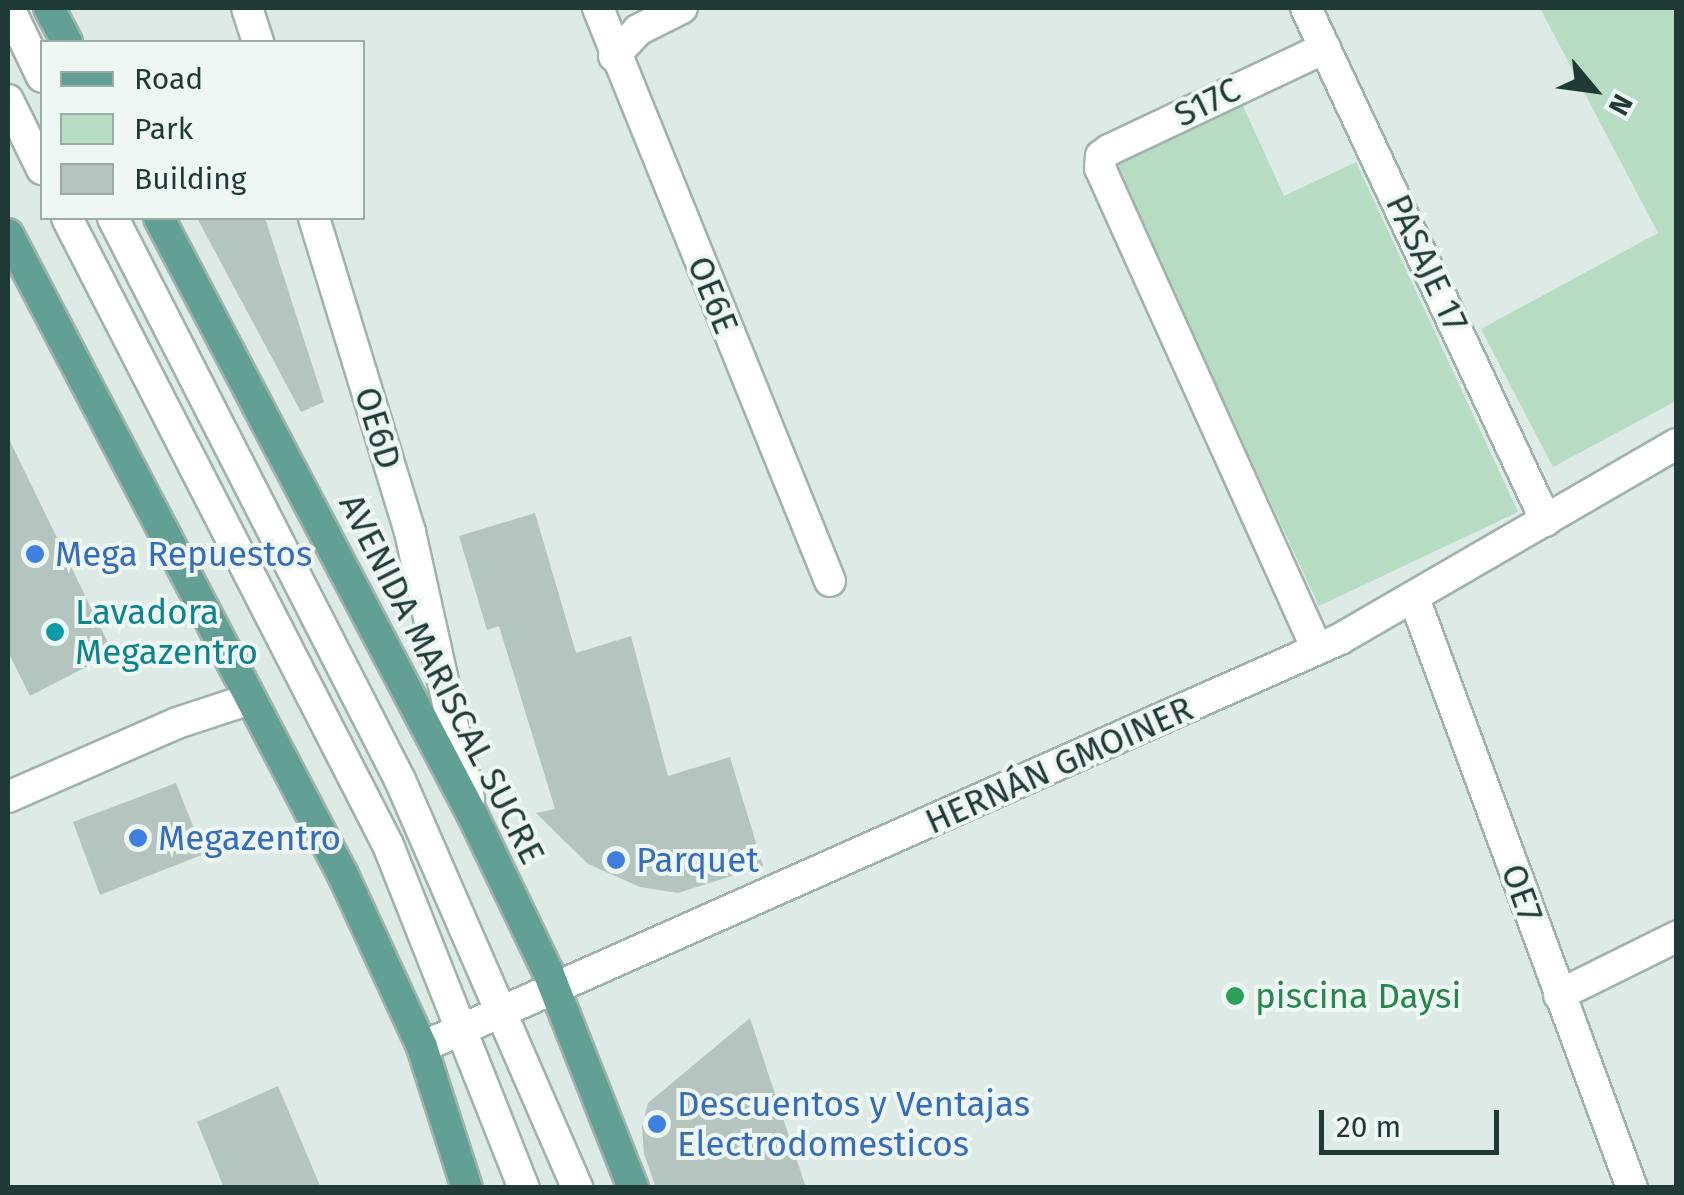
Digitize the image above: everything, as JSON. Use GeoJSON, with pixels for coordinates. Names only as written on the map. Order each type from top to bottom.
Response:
{"type":"FeatureCollection","features":[{"type":"Feature","properties":{"kind":"main road"},"geometry":{"type":"LineString","coordinates":[[49,8],[66,40]]}},
{"type":"Feature","properties":{"kind":"main road","name":"AVENIDA MARISCAL SUCRE"},"geometry":{"type":"LineString","coordinates":[[160,220],[472,816],[555,988],[633,1188]]}},
{"type":"Feature","properties":{"kind":"main road"},"geometry":{"type":"LineString","coordinates":[[8,234],[343,875],[422,1047],[466,1188]]}},
{"type":"Feature","properties":{"kind":"street"},"geometry":{"type":"LineString","coordinates":[[9,8],[40,73]]}},
{"type":"Feature","properties":{"kind":"street"},"geometry":{"type":"LineString","coordinates":[[247,8],[257,40]]}},
{"type":"Feature","properties":{"kind":"street","name":"OE6E"},"geometry":{"type":"LineString","coordinates":[[598,8],[614,56],[830,581]]}},
{"type":"Feature","properties":{"kind":"street"},"geometry":{"type":"LineString","coordinates":[[614,56],[638,30],[682,8]]}},
{"type":"Feature","properties":{"kind":"street","name":"PASAJE 17"},"geometry":{"type":"LineString","coordinates":[[1306,8],[1546,520]]}},
{"type":"Feature","properties":{"kind":"street","name":"S17C"},"geometry":{"type":"LineString","coordinates":[[1318,649],[1100,168],[1101,156],[1109,150],[1326,48]]}},
{"type":"Feature","properties":{"kind":"street"},"geometry":{"type":"LineString","coordinates":[[8,100],[40,165]]}},
{"type":"Feature","properties":{"kind":"street"},"geometry":{"type":"LineString","coordinates":[[69,220],[388,845],[464,1028],[524,1188]]}},
{"type":"Feature","properties":{"kind":"street"},"geometry":{"type":"LineString","coordinates":[[114,220],[400,780],[578,1188]]}},
{"type":"Feature","properties":{"kind":"street","name":"OE6D"},"geometry":{"type":"LineString","coordinates":[[315,220],[410,532],[472,816]]}},
{"type":"Feature","properties":{"kind":"street","name":"HERNÁN GMOINER"},"geometry":{"type":"LineString","coordinates":[[422,1047],[1318,649],[1414,598],[1676,444]]}},
{"type":"Feature","properties":{"kind":"street","name":"OE7"},"geometry":{"type":"LineString","coordinates":[[1414,598],[1632,1188]]}},
{"type":"Feature","properties":{"kind":"street"},"geometry":{"type":"LineString","coordinates":[[8,797],[177,722],[250,698]]}},
{"type":"Feature","properties":{"kind":"street"},"geometry":{"type":"LineString","coordinates":[[1559,996],[1676,938]]}},
{"type":"Feature","properties":{"kind":"green space"},"geometry":{"type":"Polygon","coordinates":[[[1540,8],[1676,8],[1676,401],[1553,467],[1481,329],[1658,233],[1540,8]]]}},
{"type":"Feature","properties":{"kind":"green space"},"geometry":{"type":"Polygon","coordinates":[[[1239,97],[1284,196],[1356,162],[1518,512],[1319,606],[1110,158],[1239,97]]]}},
{"type":"Feature","properties":{"kind":"building"},"geometry":{"type":"Polygon","coordinates":[[[198,220],[266,220],[324,402],[301,412],[198,220]]]}},
{"type":"Feature","properties":{"kind":"building"},"geometry":{"type":"Polygon","coordinates":[[[8,437],[113,653],[30,696],[8,652],[8,437]]]}},
{"type":"Feature","properties":{"kind":"building"},"geometry":{"type":"Polygon","coordinates":[[[535,513],[576,653],[631,636],[668,776],[730,757],[763,866],[678,893],[640,887],[588,864],[536,813],[555,809],[499,626],[487,630],[459,536],[535,513]]]}},
{"type":"Feature","properties":{"kind":"building","name":"Megazentro"},"geometry":{"type":"Polygon","coordinates":[[[176,783],[204,854],[100,895],[73,822],[176,783]]]}},
{"type":"Feature","properties":{"kind":"building"},"geometry":{"type":"Polygon","coordinates":[[[750,1018],[806,1188],[656,1188],[644,1154],[642,1127],[648,1103],[750,1018]]]}},
{"type":"Feature","properties":{"kind":"building"},"geometry":{"type":"Polygon","coordinates":[[[278,1086],[321,1188],[224,1188],[197,1122],[278,1086]]]}},
{"type":"Feature","properties":{"kind":"place","name":"Mega Repuestos"},"geometry":{"type":"Point","coordinates":[35,554]}},
{"type":"Feature","properties":{"kind":"place","name":"Lavadora Megazentro"},"geometry":{"type":"Point","coordinates":[55,632]}},
{"type":"Feature","properties":{"kind":"place","name":"Megazentro"},"geometry":{"type":"Point","coordinates":[138,838]}},
{"type":"Feature","properties":{"kind":"place","name":"Parquet"},"geometry":{"type":"Point","coordinates":[616,860]}},
{"type":"Feature","properties":{"kind":"place","name":"piscina Daysi"},"geometry":{"type":"Point","coordinates":[1235,996]}},
{"type":"Feature","properties":{"kind":"place","name":"Descuentos y Ventajas Electrodomesticos"},"geometry":{"type":"Point","coordinates":[657,1124]}}]}
